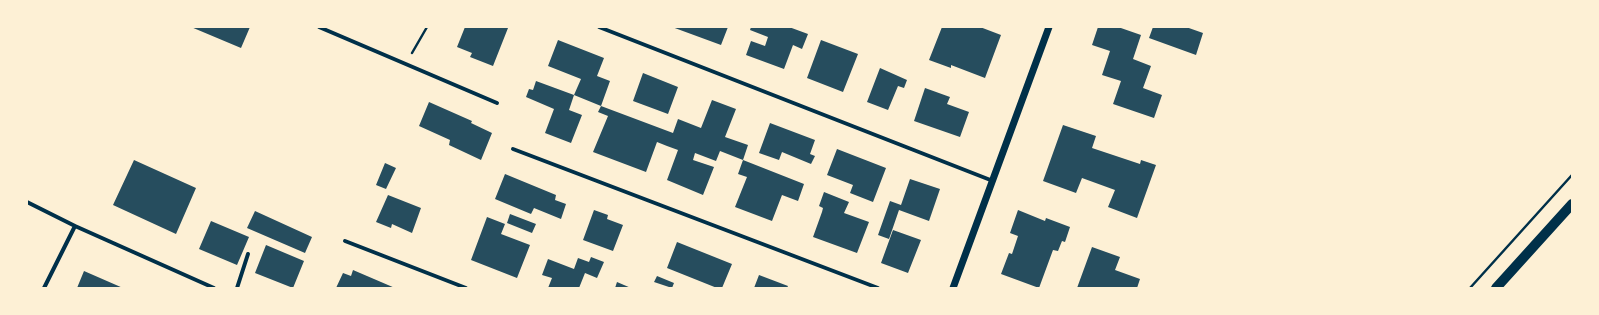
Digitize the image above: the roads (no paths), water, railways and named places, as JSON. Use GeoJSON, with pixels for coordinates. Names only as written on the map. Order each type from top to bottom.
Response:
{"type":"FeatureCollection","features":[{"type":"Feature","properties":{"kind":"main road"},"geometry":{"type":"LineString","coordinates":[[1496,288],[1572,204]]}},
{"type":"Feature","properties":{"kind":"street"},"geometry":{"type":"LineString","coordinates":[[319,27],[497,103]]}},
{"type":"Feature","properties":{"kind":"street"},"geometry":{"type":"LineString","coordinates":[[599,27],[993,181]]}},
{"type":"Feature","properties":{"kind":"street"},"geometry":{"type":"LineString","coordinates":[[953,288],[1050,27]]}},
{"type":"Feature","properties":{"kind":"street"},"geometry":{"type":"LineString","coordinates":[[512,148],[878,288]]}},
{"type":"Feature","properties":{"kind":"street"},"geometry":{"type":"LineString","coordinates":[[27,202],[75,226],[214,288]]}},
{"type":"Feature","properties":{"kind":"street"},"geometry":{"type":"LineString","coordinates":[[44,288],[75,226]]}},
{"type":"Feature","properties":{"kind":"street"},"geometry":{"type":"LineString","coordinates":[[345,241],[466,288]]}},
{"type":"Feature","properties":{"kind":"street"},"geometry":{"type":"LineString","coordinates":[[237,288],[248,254]]}}]}
